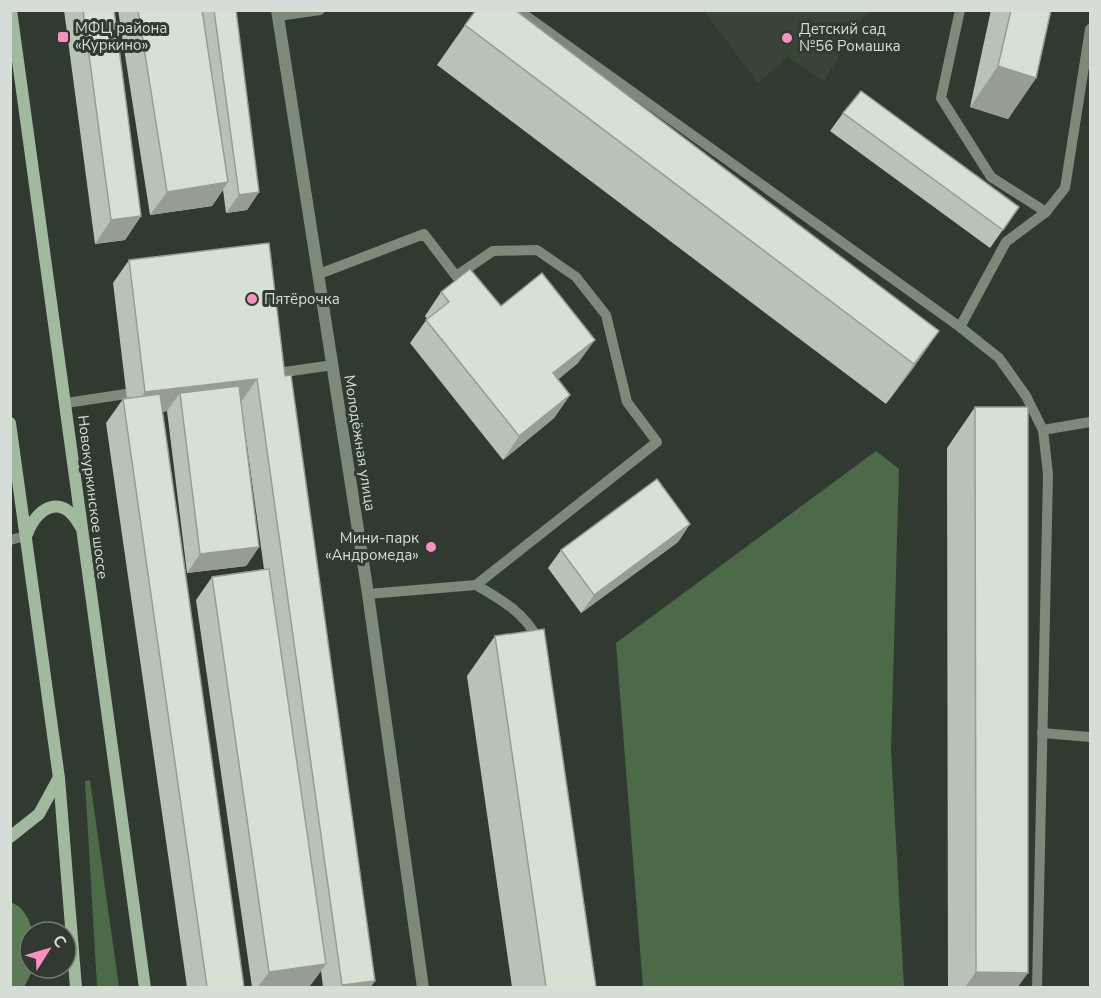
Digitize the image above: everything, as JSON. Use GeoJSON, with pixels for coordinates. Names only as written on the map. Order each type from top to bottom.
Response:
{"type":"FeatureCollection","features":[{"type":"Feature","properties":{"kind":"main road","name":"Новокуркинское шоссе"},"geometry":{"type":"LineString","coordinates":[[10,10],[145,987]]}},
{"type":"Feature","properties":{"kind":"main road"},"geometry":{"type":"LineString","coordinates":[[10,423],[59,778],[76,987]]}},
{"type":"Feature","properties":{"kind":"main road"},"geometry":{"type":"LineString","coordinates":[[26,536],[32,520],[42,510],[55,507],[66,509],[75,517],[82,530]]}},
{"type":"Feature","properties":{"kind":"main road"},"geometry":{"type":"LineString","coordinates":[[10,837],[39,814],[59,778]]}},
{"type":"Feature","properties":{"kind":"street","name":"Молодёжная улица"},"geometry":{"type":"LineString","coordinates":[[278,14],[368,594],[423,987]]}},
{"type":"Feature","properties":{"kind":"lane"},"geometry":{"type":"LineString","coordinates":[[278,14],[320,10]]}},
{"type":"Feature","properties":{"kind":"lane"},"geometry":{"type":"LineString","coordinates":[[518,10],[960,327],[999,358],[1026,396],[1042,430],[1048,474],[1037,987]]}},
{"type":"Feature","properties":{"kind":"lane"},"geometry":{"type":"LineString","coordinates":[[960,10],[941,98],[991,177],[1046,212]]}},
{"type":"Feature","properties":{"kind":"lane"},"geometry":{"type":"LineString","coordinates":[[960,327],[1006,242],[1046,212],[1065,189],[1090,29]]}},
{"type":"Feature","properties":{"kind":"lane"},"geometry":{"type":"LineString","coordinates":[[319,273],[424,234],[456,276],[493,251],[537,250],[576,277],[606,315],[627,402],[657,442],[476,585],[368,594]]}},
{"type":"Feature","properties":{"kind":"lane"},"geometry":{"type":"LineString","coordinates":[[266,374],[333,364]]}},
{"type":"Feature","properties":{"kind":"lane"},"geometry":{"type":"LineString","coordinates":[[66,403],[126,394]]}},
{"type":"Feature","properties":{"kind":"lane"},"geometry":{"type":"LineString","coordinates":[[1042,430],[1090,422]]}},
{"type":"Feature","properties":{"kind":"lane"},"geometry":{"type":"LineString","coordinates":[[10,540],[26,536]]}},
{"type":"Feature","properties":{"kind":"lane"},"geometry":{"type":"LineString","coordinates":[[476,585],[510,605],[535,633],[543,648]]}},
{"type":"Feature","properties":{"kind":"lane"},"geometry":{"type":"LineString","coordinates":[[1042,732],[1090,737]]}},
{"type":"Feature","properties":{"kind":"shaded area","name":"Детский сад №56 Ромашка"},"geometry":{"type":"Polygon","coordinates":[[[704,11],[874,11],[862,19],[824,81],[788,57],[758,83],[704,11]]]}},
{"type":"Feature","properties":{"kind":"green space"},"geometry":{"type":"Polygon","coordinates":[[[876,451],[899,469],[891,750],[904,987],[643,987],[616,643],[876,451]]]}},
{"type":"Feature","properties":{"kind":"green space"},"geometry":{"type":"Polygon","coordinates":[[[90,780],[119,987],[97,987],[85,781],[90,780]]]}},
{"type":"Feature","properties":{"kind":"green space"},"geometry":{"type":"Polygon","coordinates":[[[10,902],[19,907],[29,920],[18,920],[18,980],[28,980],[24,987],[11,987],[10,902]]]}},
{"type":"Feature","properties":{"kind":"building"},"geometry":{"type":"Polygon","coordinates":[[[83,10],[114,10],[141,216],[111,220],[83,10]]]}},
{"type":"Feature","properties":{"kind":"building"},"geometry":{"type":"Polygon","coordinates":[[[138,10],[202,10],[228,182],[167,192],[138,10]]]}},
{"type":"Feature","properties":{"kind":"building"},"geometry":{"type":"Polygon","coordinates":[[[214,10],[236,10],[259,192],[239,195],[214,10]]]}},
{"type":"Feature","properties":{"kind":"building"},"geometry":{"type":"Polygon","coordinates":[[[476,10],[515,10],[939,331],[914,364],[465,25],[476,10]]]}},
{"type":"Feature","properties":{"kind":"building"},"geometry":{"type":"Polygon","coordinates":[[[1011,10],[1051,10],[1036,78],[998,66],[1011,10]]]}},
{"type":"Feature","properties":{"kind":"building"},"geometry":{"type":"Polygon","coordinates":[[[861,91],[1019,207],[1003,230],[843,113],[861,91]]]}},
{"type":"Feature","properties":{"kind":"building"},"geometry":{"type":"Polygon","coordinates":[[[269,243],[285,376],[291,375],[375,981],[342,985],[257,379],[145,392],[129,260],[269,243]]]}},
{"type":"Feature","properties":{"kind":"building"},"geometry":{"type":"Polygon","coordinates":[[[470,269],[501,306],[542,273],[595,340],[553,373],[570,395],[519,436],[426,320],[449,302],[441,292],[470,269]]]}},
{"type":"Feature","properties":{"kind":"building"},"geometry":{"type":"Polygon","coordinates":[[[239,386],[259,547],[200,554],[180,393],[239,386]]]}},
{"type":"Feature","properties":{"kind":"building"},"geometry":{"type":"Polygon","coordinates":[[[160,394],[244,987],[207,987],[123,399],[160,394]]]}},
{"type":"Feature","properties":{"kind":"building"},"geometry":{"type":"Polygon","coordinates":[[[975,407],[1028,407],[1028,973],[976,972],[975,407]]]}},
{"type":"Feature","properties":{"kind":"building"},"geometry":{"type":"Polygon","coordinates":[[[657,479],[690,524],[594,595],[561,550],[657,479]]]}},
{"type":"Feature","properties":{"kind":"building"},"geometry":{"type":"Polygon","coordinates":[[[269,569],[326,964],[269,972],[212,577],[269,569]]]}},
{"type":"Feature","properties":{"kind":"building"},"geometry":{"type":"Polygon","coordinates":[[[544,629],[596,987],[546,987],[495,636],[544,629]]]}},
{"type":"Feature","properties":{"kind":"place","name":"МФЦ района «Куркино»"},"geometry":{"type":"Point","coordinates":[63,37]}},
{"type":"Feature","properties":{"kind":"place","name":"Детский сад №56 Ромашка"},"geometry":{"type":"Point","coordinates":[787,38]}},
{"type":"Feature","properties":{"kind":"place","name":"Пятёрочка"},"geometry":{"type":"Point","coordinates":[252,299]}},
{"type":"Feature","properties":{"kind":"place","name":"Мини-парк «Андромеда»"},"geometry":{"type":"Point","coordinates":[431,547]}}]}
